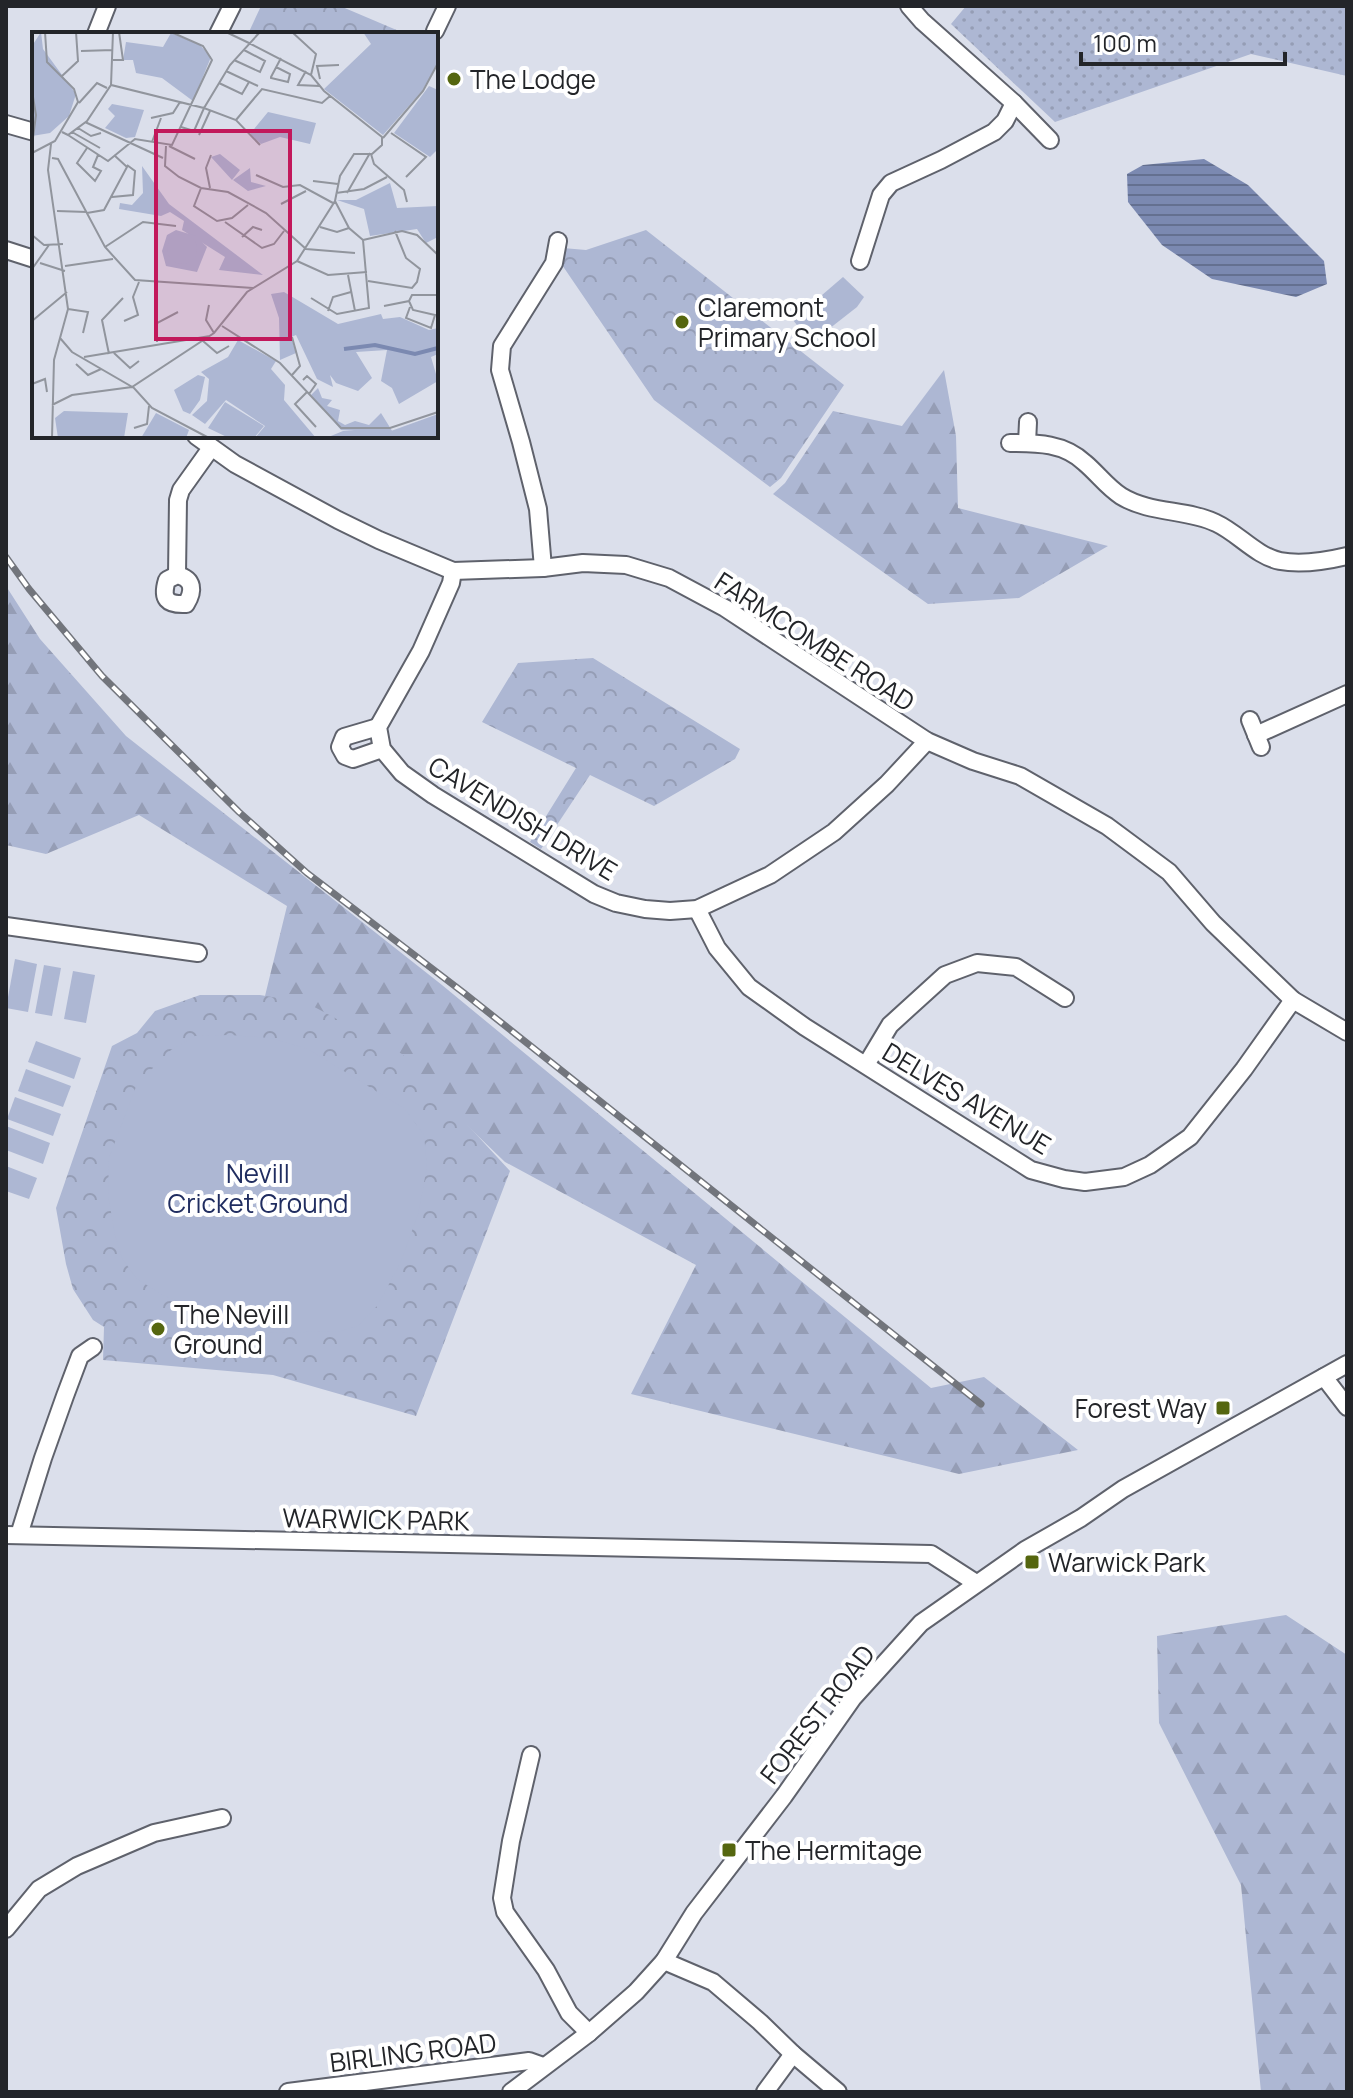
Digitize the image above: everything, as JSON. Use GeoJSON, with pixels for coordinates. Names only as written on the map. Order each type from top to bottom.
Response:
{"type":"FeatureCollection","features":[{"type":"Feature","properties":{"kind":"street"},"geometry":{"type":"LineString","coordinates":[[97,32],[107,6]]}},
{"type":"Feature","properties":{"kind":"street"},"geometry":{"type":"LineString","coordinates":[[219,32],[232,6]]}},
{"type":"Feature","properties":{"kind":"street"},"geometry":{"type":"LineString","coordinates":[[435,31],[447,6]]}},
{"type":"Feature","properties":{"kind":"street"},"geometry":{"type":"LineString","coordinates":[[909,6],[1050,140]]}},
{"type":"Feature","properties":{"kind":"street"},"geometry":{"type":"LineString","coordinates":[[860,261],[881,195],[891,183],[941,160],[977,154],[1005,121],[1014,103]]}},
{"type":"Feature","properties":{"kind":"street"},"geometry":{"type":"LineString","coordinates":[[6,124],[32,131]]}},
{"type":"Feature","properties":{"kind":"street"},"geometry":{"type":"LineString","coordinates":[[543,568],[538,509],[500,370],[502,346],[554,263],[558,241]]}},
{"type":"Feature","properties":{"kind":"street"},"geometry":{"type":"LineString","coordinates":[[6,250],[32,258]]}},
{"type":"Feature","properties":{"kind":"street"},"geometry":{"type":"LineString","coordinates":[[1028,422],[1018,443],[1054,445],[1071,451],[1123,497],[1148,507],[1216,523],[1277,561],[1297,563],[1347,556]]}},
{"type":"Feature","properties":{"kind":"street","name":"FARMCOMBE ROAD"},"geometry":{"type":"LineString","coordinates":[[198,438],[235,464],[338,520],[453,571],[543,568],[583,563],[626,565],[669,578],[725,608],[927,741],[973,761],[1020,776],[1107,826],[1169,872],[1213,923],[1293,1000],[1347,1032]]}},
{"type":"Feature","properties":{"kind":"street"},"geometry":{"type":"LineString","coordinates":[[177,575],[178,500],[181,490],[211,448]]}},
{"type":"Feature","properties":{"kind":"street"},"geometry":{"type":"LineString","coordinates":[[378,727],[344,737],[340,747],[345,756],[353,759],[382,749],[378,727],[421,651],[451,583],[453,571]]}},
{"type":"Feature","properties":{"kind":"street"},"geometry":{"type":"LineString","coordinates":[[1256,734],[1347,694]]}},
{"type":"Feature","properties":{"kind":"street","name":"CAVENDISH DRIVE"},"geometry":{"type":"LineString","coordinates":[[382,749],[402,773],[433,795],[594,894],[616,903],[670,911],[697,909],[770,875],[834,832],[887,784],[927,741]]}},
{"type":"Feature","properties":{"kind":"street","name":"DELVES AVENUE"},"geometry":{"type":"LineString","coordinates":[[697,909],[717,948],[749,987],[805,1027],[1031,1170],[1064,1179],[1085,1182],[1124,1177],[1150,1165],[1190,1137],[1293,1000]]}},
{"type":"Feature","properties":{"kind":"street"},"geometry":{"type":"LineString","coordinates":[[6,926],[198,953]]}},
{"type":"Feature","properties":{"kind":"street"},"geometry":{"type":"LineString","coordinates":[[866,1065],[890,1025],[945,975],[977,963],[1016,967],[1065,998]]}},
{"type":"Feature","properties":{"kind":"street"},"geometry":{"type":"LineString","coordinates":[[13,1535],[80,1356],[93,1347]]}},
{"type":"Feature","properties":{"kind":"street","name":"FOREST ROAD"},"geometry":{"type":"LineString","coordinates":[[511,2092],[589,2033],[636,1992],[664,1961],[694,1913],[784,1796],[853,1698],[921,1623],[1034,1544],[1081,1518],[1123,1489],[1347,1364]]}},
{"type":"Feature","properties":{"kind":"street"},"geometry":{"type":"LineString","coordinates":[[1324,1377],[1347,1407]]}},
{"type":"Feature","properties":{"kind":"street","name":"WARWICK PARK"},"geometry":{"type":"LineString","coordinates":[[13,1535],[931,1554],[976,1583]]}},
{"type":"Feature","properties":{"kind":"street"},"geometry":{"type":"LineString","coordinates":[[531,1755],[511,1841],[502,1898],[505,1912],[546,1970],[569,2013],[589,2033]]}},
{"type":"Feature","properties":{"kind":"street"},"geometry":{"type":"LineString","coordinates":[[6,1929],[39,1889],[77,1866],[154,1833],[222,1818]]}},
{"type":"Feature","properties":{"kind":"street"},"geometry":{"type":"LineString","coordinates":[[664,1961],[713,1982],[838,2092]]}},
{"type":"Feature","properties":{"kind":"street"},"geometry":{"type":"LineString","coordinates":[[765,2092],[793,2054]]}},
{"type":"Feature","properties":{"kind":"street","name":"BIRLING ROAD"},"geometry":{"type":"LineString","coordinates":[[288,2092],[529,2061],[543,2066]]}},
{"type":"Feature","properties":{"kind":"green space"},"geometry":{"type":"Polygon","coordinates":[[[261,6],[340,6],[401,32],[249,32],[261,6]]]}},
{"type":"Feature","properties":{"kind":"green space"},"geometry":{"type":"Polygon","coordinates":[[[966,6],[1347,6],[1347,76],[1251,54],[1055,122],[951,24],[966,6]]]}},
{"type":"Feature","properties":{"kind":"green space","name":"Claremont Primary School"},"geometry":{"type":"Polygon","coordinates":[[[646,230],[844,385],[781,478],[770,487],[654,400],[558,259],[563,248],[586,250],[646,230]]]}},
{"type":"Feature","properties":{"kind":"green space"},"geometry":{"type":"Polygon","coordinates":[[[843,277],[864,297],[857,307],[811,343],[793,320],[843,277]]]}},
{"type":"Feature","properties":{"kind":"green space"},"geometry":{"type":"Polygon","coordinates":[[[944,370],[956,436],[958,508],[1108,546],[1019,598],[928,604],[773,494],[785,483],[833,411],[902,426],[944,370]]]}},
{"type":"Feature","properties":{"kind":"green space"},"geometry":{"type":"Polygon","coordinates":[[[6,586],[40,639],[126,736],[442,985],[931,1388],[984,1377],[1078,1450],[959,1474],[631,1394],[696,1265],[505,1162],[401,1062],[265,996],[287,906],[139,815],[46,854],[6,845],[6,586]]]}},
{"type":"Feature","properties":{"kind":"green space"},"geometry":{"type":"Polygon","coordinates":[[[593,658],[740,749],[735,759],[654,806],[590,775],[541,849],[530,842],[576,768],[482,722],[518,663],[593,658]]]}},
{"type":"Feature","properties":{"kind":"green space"},"geometry":{"type":"Polygon","coordinates":[[[15,959],[37,964],[28,1012],[6,1008],[15,959]]]}},
{"type":"Feature","properties":{"kind":"green space"},"geometry":{"type":"Polygon","coordinates":[[[44,965],[61,968],[52,1016],[35,1013],[44,965]]]}},
{"type":"Feature","properties":{"kind":"green space"},"geometry":{"type":"Polygon","coordinates":[[[73,971],[95,975],[86,1023],[64,1019],[73,971]]]}},
{"type":"Feature","properties":{"kind":"green space","name":"Nevill Cricket Ground"},"geometry":{"type":"Polygon","coordinates":[[[200,995],[260,995],[307,1003],[402,1054],[510,1171],[416,1416],[273,1375],[103,1360],[104,1327],[93,1320],[73,1289],[56,1208],[112,1046],[137,1033],[155,1011],[200,995]]]}},
{"type":"Feature","properties":{"kind":"green space"},"geometry":{"type":"Polygon","coordinates":[[[195,1036],[270,1038],[308,1049],[405,1109],[424,1135],[427,1167],[418,1214],[400,1264],[377,1306],[358,1326],[341,1331],[271,1333],[253,1329],[162,1295],[136,1278],[122,1258],[108,1195],[109,1158],[137,1084],[171,1050],[195,1036]]]}},
{"type":"Feature","properties":{"kind":"green space"},"geometry":{"type":"Polygon","coordinates":[[[36,1041],[81,1058],[74,1079],[28,1062],[36,1041]]]}},
{"type":"Feature","properties":{"kind":"green space"},"geometry":{"type":"Polygon","coordinates":[[[26,1069],[71,1086],[63,1107],[18,1091],[26,1069]]]}},
{"type":"Feature","properties":{"kind":"green space"},"geometry":{"type":"Polygon","coordinates":[[[15,1097],[61,1114],[53,1136],[7,1119],[15,1097]]]}},
{"type":"Feature","properties":{"kind":"green space"},"geometry":{"type":"Polygon","coordinates":[[[6,1126],[50,1143],[43,1164],[6,1150],[6,1126]]]}},
{"type":"Feature","properties":{"kind":"green space"},"geometry":{"type":"Polygon","coordinates":[[[6,1166],[37,1178],[29,1199],[6,1191],[6,1166]]]}},
{"type":"Feature","properties":{"kind":"green space"},"geometry":{"type":"Polygon","coordinates":[[[1286,1615],[1347,1655],[1347,2092],[1261,2092],[1241,1885],[1159,1723],[1157,1636],[1286,1615]]]}},
{"type":"Feature","properties":{"kind":"shaded area"},"geometry":{"type":"Polygon","coordinates":[[[1204,159],[1248,185],[1324,261],[1327,284],[1296,297],[1212,279],[1162,245],[1128,202],[1127,174],[1143,165],[1204,159]]]}},
{"type":"Feature","properties":{"kind":"railway"},"geometry":{"type":"LineString","coordinates":[[6,557],[102,676],[239,812],[307,873],[464,993],[981,1404]]}},
{"type":"Feature","properties":{"kind":"place","name":"The Lodge"},"geometry":{"type":"Point","coordinates":[454,79]}},
{"type":"Feature","properties":{"kind":"place","name":"Claremont Primary School"},"geometry":{"type":"Point","coordinates":[682,322]}},
{"type":"Feature","properties":{"kind":"place","name":"The Nevill Ground"},"geometry":{"type":"Point","coordinates":[158,1329]}},
{"type":"Feature","properties":{"kind":"place","name":"Forest Way"},"geometry":{"type":"Point","coordinates":[1223,1408]}},
{"type":"Feature","properties":{"kind":"place","name":"Warwick Park"},"geometry":{"type":"Point","coordinates":[1032,1562]}},
{"type":"Feature","properties":{"kind":"place","name":"The Hermitage"},"geometry":{"type":"Point","coordinates":[729,1850]}}]}
